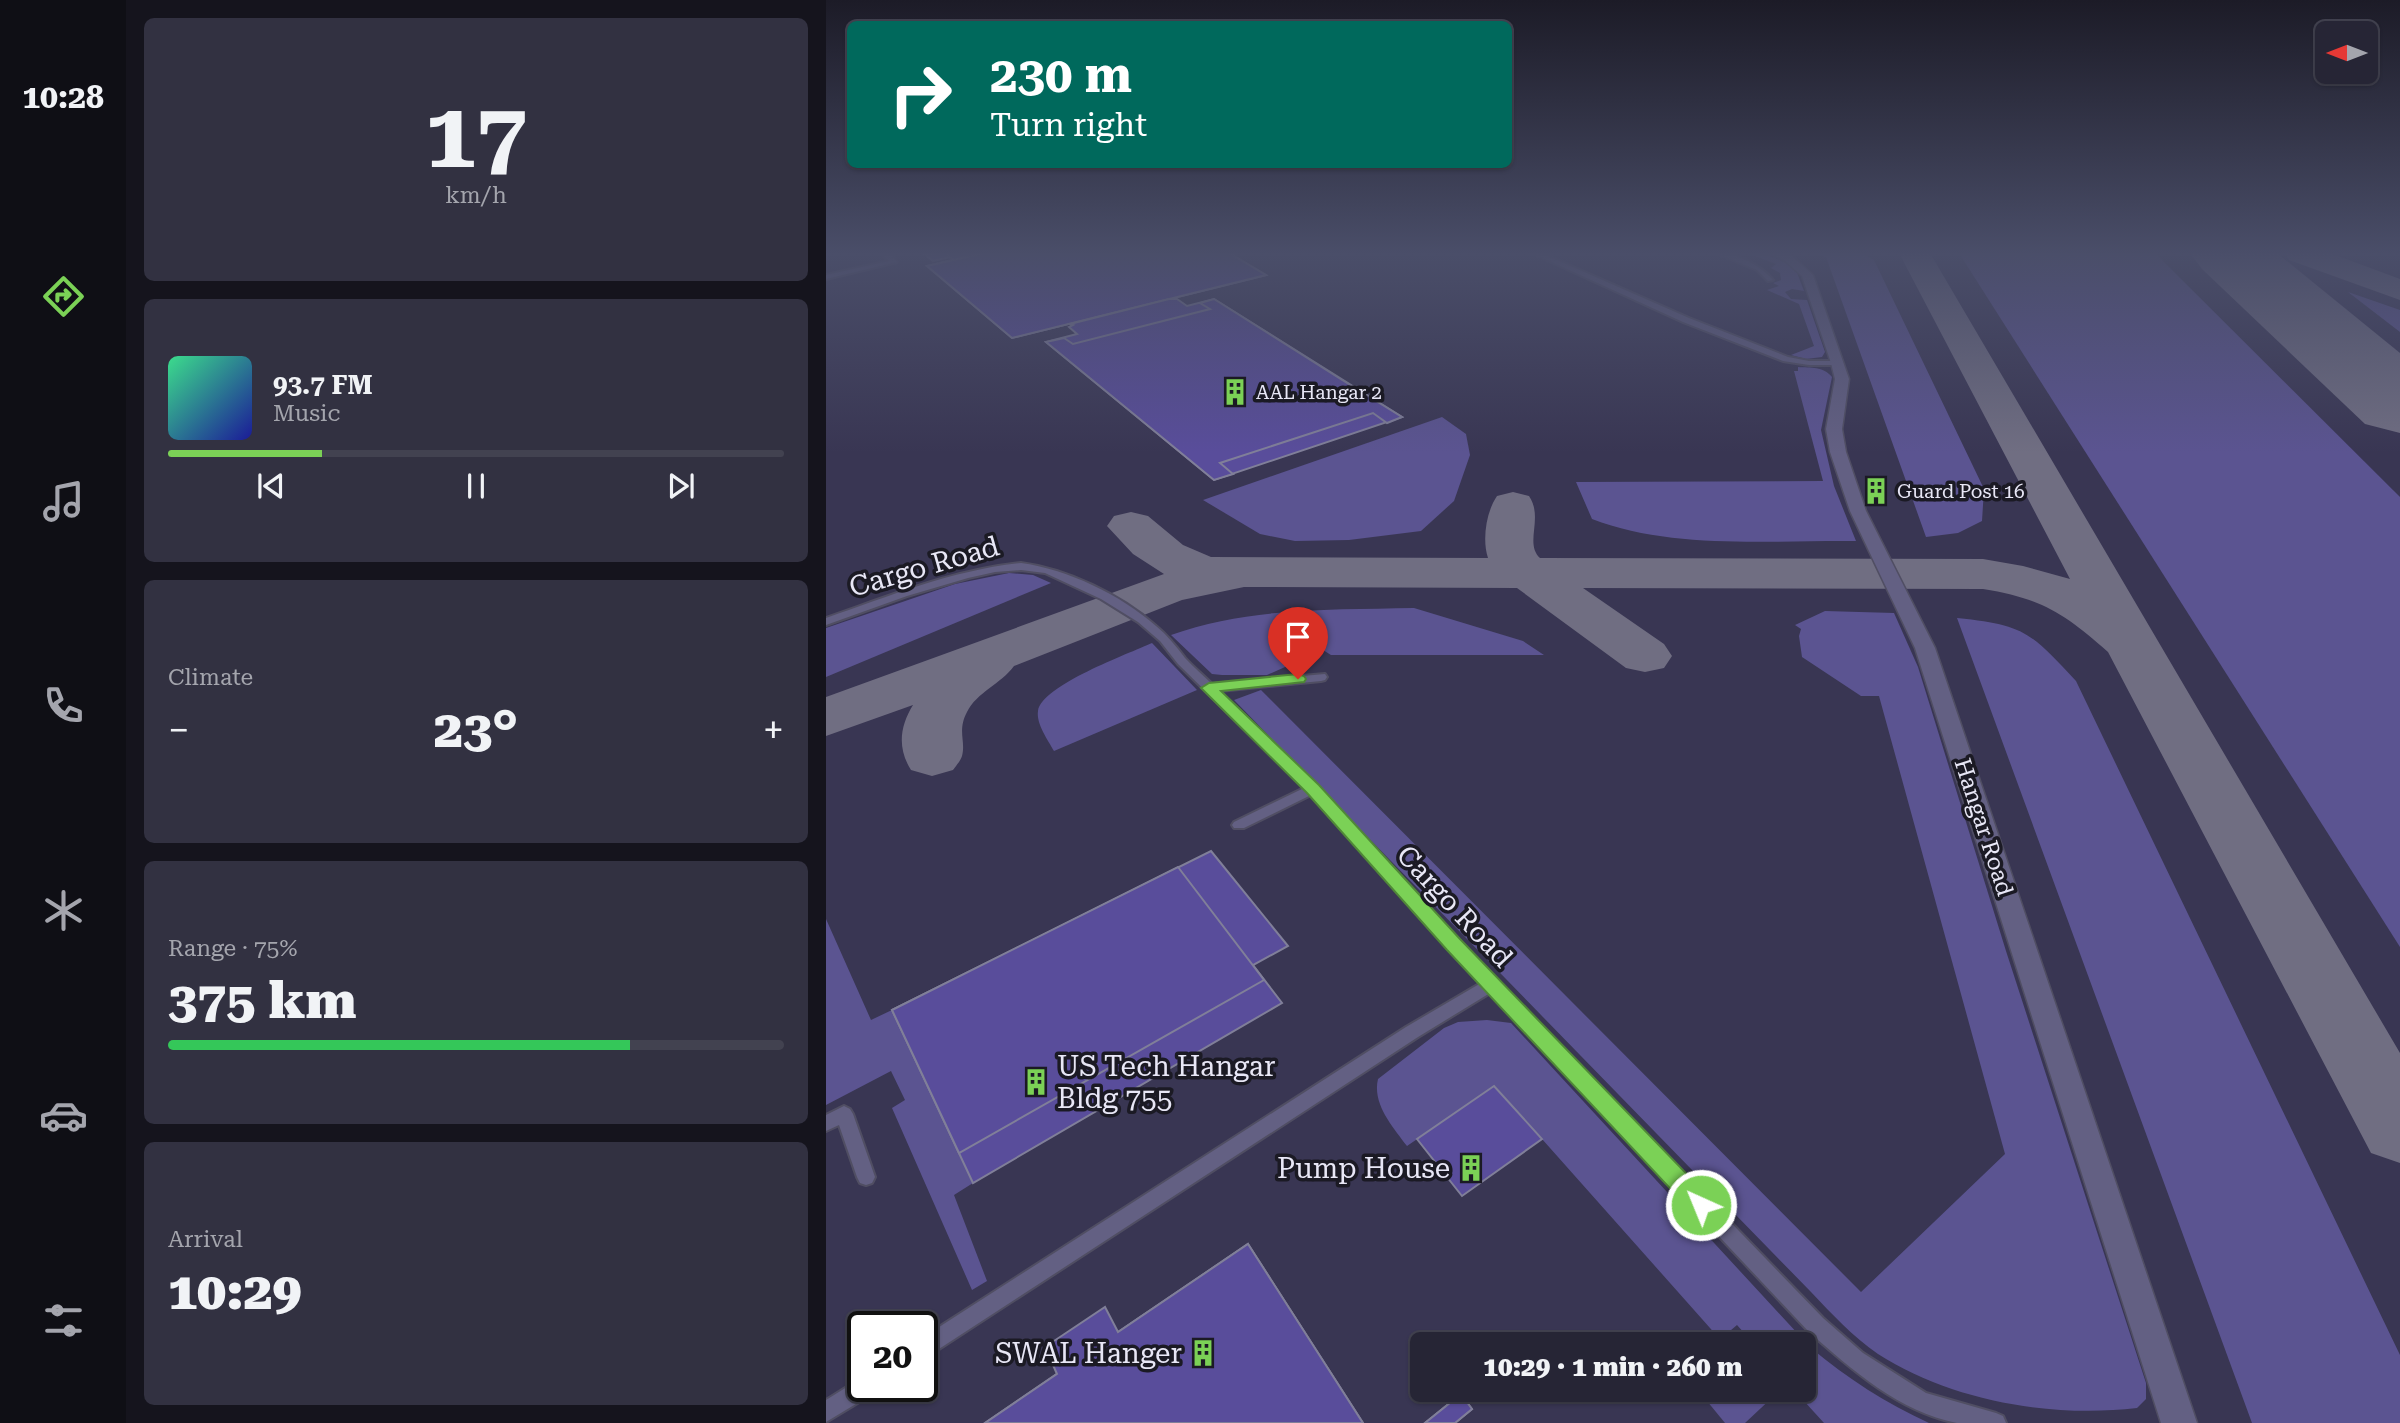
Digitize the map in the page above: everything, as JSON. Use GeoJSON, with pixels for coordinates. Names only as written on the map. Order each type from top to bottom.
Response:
{"type":"FeatureCollection","features":[{"type":"Feature","properties":{"kind":"street","name":"Hangar Road"},"geometry":{"type":"LineString","coordinates":[[1823,319],[1842,379],[1834,429],[1838,452],[1858,511],[1925,648],[2179,1423]]}},
{"type":"Feature","properties":{"kind":"lane"},"geometry":{"type":"LineString","coordinates":[[1685,319],[1786,359],[1809,363],[1838,363]]}},
{"type":"Feature","properties":{"kind":"lane","name":"Cargo Road"},"geometry":{"type":"LineString","coordinates":[[826,622],[985,570],[1014,566],[1041,568],[1125,606],[1167,639],[1182,662],[1313,789],[1491,985],[1816,1325],[1856,1360],[1921,1402],[1996,1423]]}},
{"type":"Feature","properties":{"kind":"lane"},"geometry":{"type":"LineString","coordinates":[[1209,688],[1321,677]]}},
{"type":"Feature","properties":{"kind":"lane"},"geometry":{"type":"LineString","coordinates":[[1239,825],[1313,789]]}},
{"type":"Feature","properties":{"kind":"lane"},"geometry":{"type":"LineString","coordinates":[[938,1340],[1412,1032],[1491,985]]}},
{"type":"Feature","properties":{"kind":"lane"},"geometry":{"type":"LineString","coordinates":[[826,1123],[844,1114],[866,1177]]}},
{"type":"Feature","properties":{"kind":"lane"},"geometry":{"type":"LineString","coordinates":[[826,1412],[847,1399]]}},
{"type":"Feature","properties":{"kind":"shaded area"},"geometry":{"type":"Polygon","coordinates":[[[826,319],[2400,319],[2400,1423],[826,1423],[826,319]]]}},
{"type":"Feature","properties":{"kind":"shaded area"},"geometry":{"type":"Polygon","coordinates":[[[1805,319],[1814,319],[1825,352],[1822,357],[1806,359],[1791,355],[1814,346],[1805,319]]]}},
{"type":"Feature","properties":{"kind":"shaded area"},"geometry":{"type":"Polygon","coordinates":[[[1848,319],[1903,319],[1984,489],[1982,521],[1958,533],[1926,537],[1848,319]]]}},
{"type":"Feature","properties":{"kind":"shaded area"},"geometry":{"type":"Polygon","coordinates":[[[2001,319],[2222,319],[2400,497],[2400,947],[2001,319]]]}},
{"type":"Feature","properties":{"kind":"shaded area"},"geometry":{"type":"Polygon","coordinates":[[[2384,319],[2400,319],[2400,332],[2384,319]]]}},
{"type":"Feature","properties":{"kind":"shaded area"},"geometry":{"type":"Polygon","coordinates":[[[1798,367],[1821,369],[1832,377],[1821,430],[1834,486],[1856,541],[1756,542],[1688,539],[1623,529],[1592,519],[1576,482],[1823,481],[1794,371],[1798,371],[1798,367]]]}},
{"type":"Feature","properties":{"kind":"shaded area"},"geometry":{"type":"Polygon","coordinates":[[[1442,417],[1466,434],[1470,455],[1454,501],[1421,531],[1349,540],[1295,541],[1260,534],[1203,500],[1442,417]]]}},
{"type":"Feature","properties":{"kind":"shaded area"},"geometry":{"type":"Polygon","coordinates":[[[1009,573],[1033,575],[1051,583],[826,677],[826,628],[955,584],[1009,573]]]}},
{"type":"Feature","properties":{"kind":"shaded area"},"geometry":{"type":"Polygon","coordinates":[[[1414,608],[1523,641],[1544,655],[1331,655],[1323,650],[1267,675],[1222,675],[1212,674],[1171,635],[1230,619],[1260,615],[1322,610],[1414,608]]]}},
{"type":"Feature","properties":{"kind":"shaded area"},"geometry":{"type":"Polygon","coordinates":[[[1825,611],[1894,613],[1918,667],[2006,951],[2146,1383],[2146,1399],[2137,1408],[2071,1410],[2003,1402],[1937,1384],[1869,1347],[1834,1316],[1234,700],[1261,690],[1861,1292],[2005,1154],[1879,696],[1861,696],[1802,657],[1799,636],[1801,629],[1795,625],[1825,611]]]}},
{"type":"Feature","properties":{"kind":"shaded area"},"geometry":{"type":"Polygon","coordinates":[[[1957,618],[1998,624],[2025,634],[2048,651],[2076,681],[2400,1355],[2400,1423],[2252,1423],[1957,618]]]}},
{"type":"Feature","properties":{"kind":"shaded area"},"geometry":{"type":"Polygon","coordinates":[[[1152,643],[1197,690],[1054,751],[1039,721],[1038,711],[1043,701],[1070,681],[1106,662],[1152,643]]]}},
{"type":"Feature","properties":{"kind":"shaded area"},"geometry":{"type":"Polygon","coordinates":[[[826,919],[871,1020],[892,1010],[973,1183],[954,1195],[987,1281],[972,1290],[892,1108],[905,1100],[891,1071],[826,1105],[826,919]]]}},
{"type":"Feature","properties":{"kind":"shaded area"},"geometry":{"type":"Polygon","coordinates":[[[1487,1020],[1511,1023],[1796,1332],[1743,1332],[1737,1325],[1729,1332],[1714,1332],[1495,1086],[1407,1146],[1381,1106],[1378,1079],[1444,1028],[1458,1022],[1487,1020]]]}},
{"type":"Feature","properties":{"kind":"shaded area"},"geometry":{"type":"Polygon","coordinates":[[[1816,1352],[1868,1390],[1929,1423],[1824,1423],[1805,1402],[1816,1402],[1816,1352]]]}},
{"type":"Feature","properties":{"kind":"shaded area"},"geometry":{"type":"Polygon","coordinates":[[[1708,1402],[1767,1402],[1745,1423],[1725,1423],[1708,1402]]]}},
{"type":"Feature","properties":{"kind":"building"},"geometry":{"type":"Polygon","coordinates":[[[990,319],[1087,319],[1012,338],[990,319]]]}},
{"type":"Feature","properties":{"kind":"building"},"geometry":{"type":"Polygon","coordinates":[[[990,319],[1087,319],[1012,338],[990,319]]]}},
{"type":"Feature","properties":{"kind":"building","name":"AAL Hangar 2"},"geometry":{"type":"Polygon","coordinates":[[[1088,319],[1247,319],[1402,417],[1214,480],[1046,342],[1077,334],[1069,327],[1073,325],[1070,324],[1088,319]]]}},
{"type":"Feature","properties":{"kind":"building","name":"AAL Hangar 2"},"geometry":{"type":"Polygon","coordinates":[[[1169,319],[1247,319],[1402,417],[1387,423],[1373,413],[1220,463],[1233,474],[1214,480],[1046,342],[1064,338],[1073,344],[1169,319]]]}},
{"type":"Feature","properties":{"kind":"building","name":"US Tech Hangar Bldg 755"},"geometry":{"type":"Polygon","coordinates":[[[1211,851],[1288,946],[1253,965],[1282,1003],[973,1183],[892,1010],[1211,851]]]}},
{"type":"Feature","properties":{"kind":"building","name":"US Tech Hangar Bldg 755"},"geometry":{"type":"Polygon","coordinates":[[[1178,867],[1264,980],[959,1153],[892,1010],[1178,867]]]}},
{"type":"Feature","properties":{"kind":"building","name":"Pump House"},"geometry":{"type":"Polygon","coordinates":[[[1494,1086],[1542,1139],[1462,1196],[1417,1139],[1494,1086]]]}},
{"type":"Feature","properties":{"kind":"building","name":"SWAL Hanger"},"geometry":{"type":"Polygon","coordinates":[[[1248,1244],[1363,1423],[985,1423],[1118,1332],[1248,1244]]]}},
{"type":"Feature","properties":{"kind":"building","name":"SWAL Hanger"},"geometry":{"type":"Polygon","coordinates":[[[1248,1244],[1363,1423],[985,1423],[1057,1374],[1045,1347],[1105,1307],[1118,1332],[1248,1244]]]}},
{"type":"Feature","properties":{"kind":"building"},"geometry":{"type":"Polygon","coordinates":[[[1451,1402],[1467,1402],[1472,1409],[1455,1423],[1425,1423],[1451,1402]]]}},
{"type":"Feature","properties":{"kind":"building"},"geometry":{"type":"Polygon","coordinates":[[[1451,1402],[1467,1402],[1472,1409],[1455,1423],[1425,1423],[1451,1402]]]}},
{"type":"Feature","properties":{"kind":"taxiway"},"geometry":{"type":"LineString","coordinates":[[1951,319],[2400,1127]]}},
{"type":"Feature","properties":{"kind":"taxiway"},"geometry":{"type":"LineString","coordinates":[[2324,336],[2400,390]]}},
{"type":"Feature","properties":{"kind":"taxiway"},"geometry":{"type":"LineString","coordinates":[[1513,506],[1509,548],[1515,563],[1529,573]]}},
{"type":"Feature","properties":{"kind":"taxiway"},"geometry":{"type":"LineString","coordinates":[[1131,526],[1166,556],[1184,565],[1209,572],[1529,573]]}},
{"type":"Feature","properties":{"kind":"taxiway"},"geometry":{"type":"LineString","coordinates":[[1529,573],[1983,574],[2023,581],[2079,602],[2111,625],[2126,640]]}},
{"type":"Feature","properties":{"kind":"taxiway"},"geometry":{"type":"LineString","coordinates":[[1529,573],[1645,656]]}},
{"type":"Feature","properties":{"kind":"taxiway"},"geometry":{"type":"LineString","coordinates":[[826,718],[1164,589],[1206,578],[1228,576]]}},
{"type":"Feature","properties":{"kind":"taxiway"},"geometry":{"type":"LineString","coordinates":[[932,756],[931,732],[940,709],[961,683],[988,663]]}},
{"type":"Feature","properties":{"kind":"runway"},"geometry":{"type":"LineString","coordinates":[[2305,319],[2400,403]]}},
{"type":"Feature","properties":{"kind":"place","name":"AAL Hangar 2"},"geometry":{"type":"Point","coordinates":[1235,392]}},
{"type":"Feature","properties":{"kind":"place","name":"Guard Post 16"},"geometry":{"type":"Point","coordinates":[1876,491]}},
{"type":"Feature","properties":{"kind":"place","name":"US Tech Hangar Bldg 755"},"geometry":{"type":"Point","coordinates":[1036,1082]}},
{"type":"Feature","properties":{"kind":"place","name":"Pump House"},"geometry":{"type":"Point","coordinates":[1471,1168]}},
{"type":"Feature","properties":{"kind":"place","name":"SWAL Hanger"},"geometry":{"type":"Point","coordinates":[1203,1353]}},
{"type":"Feature","properties":{"kind":"route"},"geometry":{"type":"LineString","coordinates":[[1298,679],[1209,688],[1313,789],[1454,945],[1701,1205]]}}]}
